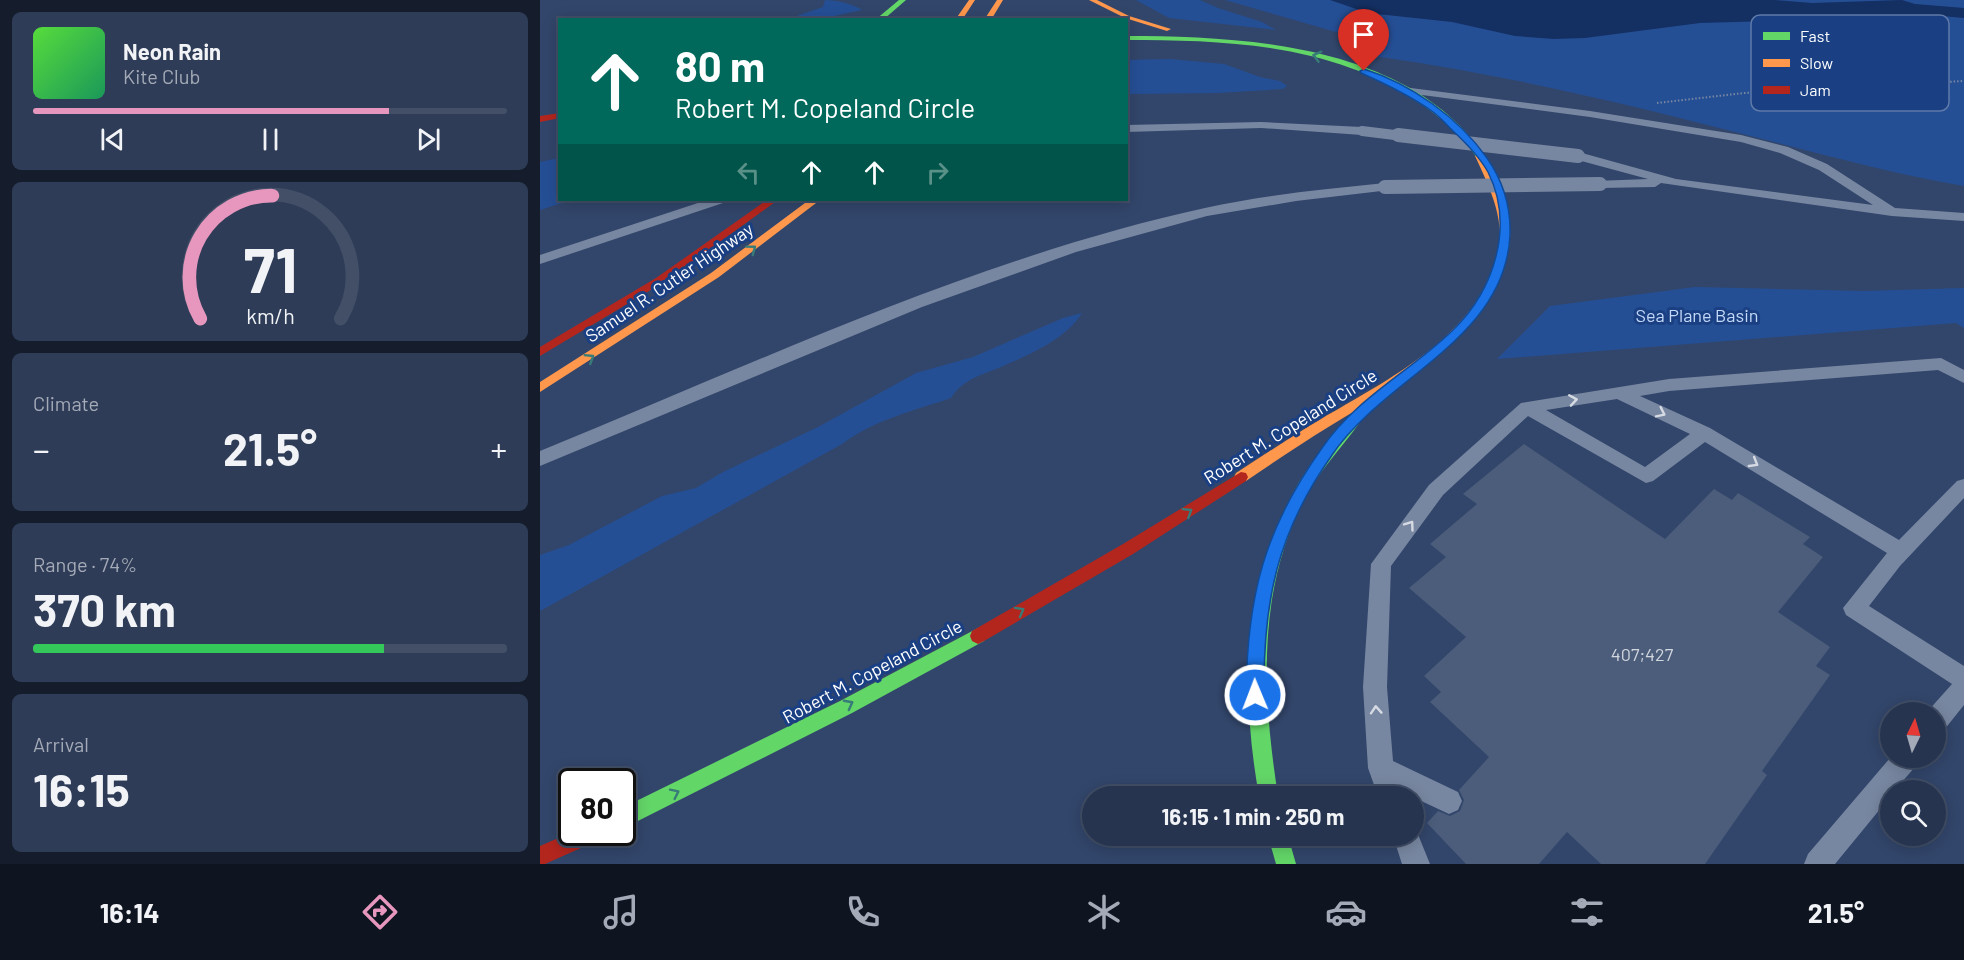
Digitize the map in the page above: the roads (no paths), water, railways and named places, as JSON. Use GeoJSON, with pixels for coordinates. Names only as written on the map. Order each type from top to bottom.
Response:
{"type":"FeatureCollection","features":[{"type":"Feature","properties":{"kind":"highway"},"geometry":{"type":"LineString","coordinates":[[880,18],[903,0]]}},
{"type":"Feature","properties":{"kind":"highway"},"geometry":{"type":"LineString","coordinates":[[959,18],[972,0]]}},
{"type":"Feature","properties":{"kind":"highway"},"geometry":{"type":"LineString","coordinates":[[988,18],[1000,0]]}},
{"type":"Feature","properties":{"kind":"highway"},"geometry":{"type":"LineString","coordinates":[[1092,0],[1140,21],[1216,39]]}},
{"type":"Feature","properties":{"kind":"highway","name":"Robert M. Copeland Circle"},"geometry":{"type":"LineString","coordinates":[[636,812],[820,720],[1060,589],[1192,509],[1297,440],[1406,373],[1456,334],[1479,309],[1501,262],[1506,232],[1501,194],[1484,159],[1451,122],[1403,90],[1364,71],[1321,57],[1265,44],[1216,39],[1128,38]]}},
{"type":"Feature","properties":{"kind":"highway"},"geometry":{"type":"LineString","coordinates":[[540,119],[558,115]]}},
{"type":"Feature","properties":{"kind":"highway","name":"Samuel R. Cutler Highway"},"geometry":{"type":"LineString","coordinates":[[540,352],[608,312],[712,244],[772,201]]}},
{"type":"Feature","properties":{"kind":"highway","name":"Samuel R. Cutler Highway"},"geometry":{"type":"LineString","coordinates":[[540,388],[662,312],[814,201]]}},
{"type":"Feature","properties":{"kind":"highway"},"geometry":{"type":"LineString","coordinates":[[1266,786],[1260,748],[1254,668],[1260,609],[1269,566],[1296,500],[1322,457],[1361,411],[1406,373]]}},
{"type":"Feature","properties":{"kind":"highway"},"geometry":{"type":"LineString","coordinates":[[540,856],[562,846]]}},
{"type":"Feature","properties":{"kind":"highway"},"geometry":{"type":"LineString","coordinates":[[1281,846],[1286,864]]}},
{"type":"Feature","properties":{"kind":"lane"},"geometry":{"type":"LineString","coordinates":[[1403,90],[1561,110],[1740,139],[1784,150],[1822,167],[1892,212]]}},
{"type":"Feature","properties":{"kind":"lane"},"geometry":{"type":"LineString","coordinates":[[1128,129],[1261,125],[1362,131],[1578,156],[1675,183],[1892,212],[1964,217]]}},
{"type":"Feature","properties":{"kind":"lane"},"geometry":{"type":"LineString","coordinates":[[540,459],[888,313],[1020,264],[1150,225],[1301,195],[1385,187],[1675,183]]}},
{"type":"Feature","properties":{"kind":"lane"},"geometry":{"type":"LineString","coordinates":[[540,260],[715,201]]}},
{"type":"Feature","properties":{"kind":"lane"},"geometry":{"type":"LineString","coordinates":[[1387,786],[1380,768],[1374,687],[1381,564],[1436,490],[1527,407],[1669,385],[1941,364],[1964,377]]}},
{"type":"Feature","properties":{"kind":"lane"},"geometry":{"type":"LineString","coordinates":[[1619,393],[1704,433],[1902,552]]}},
{"type":"Feature","properties":{"kind":"lane"},"geometry":{"type":"LineString","coordinates":[[1527,407],[1646,476],[1704,433]]}},
{"type":"Feature","properties":{"kind":"lane"},"geometry":{"type":"LineString","coordinates":[[1964,486],[1902,552],[1854,608],[1964,679]]}},
{"type":"Feature","properties":{"kind":"lane"},"geometry":{"type":"LineString","coordinates":[[1946,709],[1964,687]]}},
{"type":"Feature","properties":{"kind":"lane"},"geometry":{"type":"LineString","coordinates":[[1380,768],[1449,801]]}},
{"type":"Feature","properties":{"kind":"lane"},"geometry":{"type":"LineString","coordinates":[[1818,864],[1898,768]]}},
{"type":"Feature","properties":{"kind":"lane"},"geometry":{"type":"LineString","coordinates":[[1410,846],[1416,864]]}},
{"type":"Feature","properties":{"kind":"park label","name":"Sea Plane Basin"},"geometry":{"type":"Point","coordinates":[1697,315]}}]}
